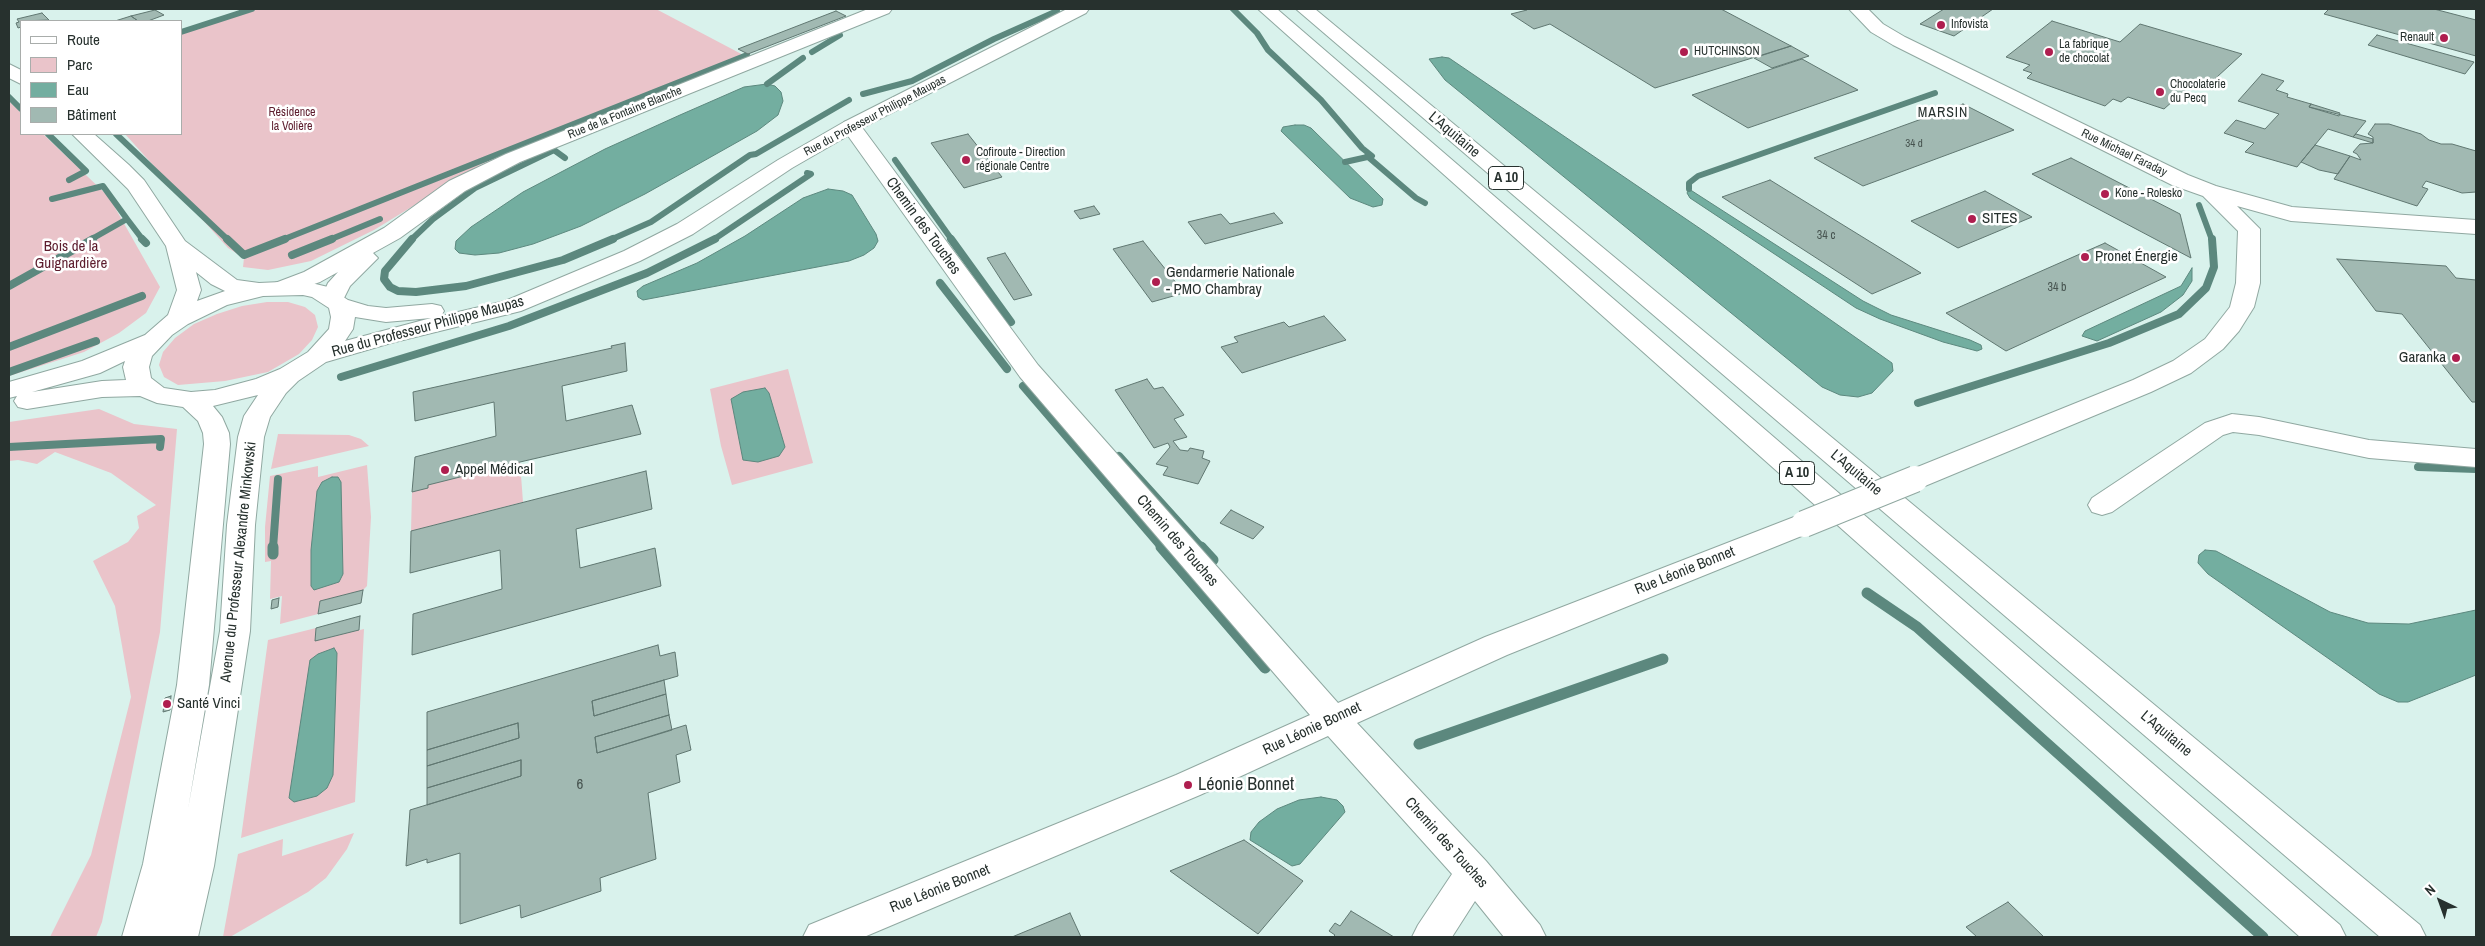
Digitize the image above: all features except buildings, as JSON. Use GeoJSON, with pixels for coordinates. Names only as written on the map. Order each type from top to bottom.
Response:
{"type":"FeatureCollection","features":[{"type":"Feature","properties":{"kind":"main road","name":"Rue du Professeur Philippe Maupas"},"geometry":{"type":"LineString","coordinates":[[317,357],[384,337],[513,306],[632,256],[686,229],[785,164],[850,126],[1080,9]]}},
{"type":"Feature","properties":{"kind":"main road","name":"L'Aquitaine"},"geometry":{"type":"LineString","coordinates":[[1267,9],[2327,937]]}},
{"type":"Feature","properties":{"kind":"main road","name":"L'Aquitaine"},"geometry":{"type":"LineString","coordinates":[[1305,9],[2407,937]]}},
{"type":"Feature","properties":{"kind":"main road","name":"Rue Michael Faraday"},"geometry":{"type":"LineString","coordinates":[[1858,9],[1878,28],[1900,42],[2159,170],[2208,191],[2292,214],[2476,227]]}},
{"type":"Feature","properties":{"kind":"main road","name":"Rue de la Fontaine Blanche"},"geometry":{"type":"LineString","coordinates":[[273,288],[312,277],[392,233],[432,202],[457,186],[513,158],[869,11]]}},
{"type":"Feature","properties":{"kind":"main road"},"geometry":{"type":"LineString","coordinates":[[9,70],[20,77]]}},
{"type":"Feature","properties":{"kind":"main road","name":"Chemin des Touches"},"geometry":{"type":"LineString","coordinates":[[850,126],[1029,371],[1333,719],[1473,872],[1527,937]]}},
{"type":"Feature","properties":{"kind":"main road"},"geometry":{"type":"LineString","coordinates":[[83,135],[122,169],[136,185],[177,246],[219,279],[231,286],[273,288]]}},
{"type":"Feature","properties":{"kind":"main road"},"geometry":{"type":"LineString","coordinates":[[2208,191],[2231,210],[2249,229],[2292,214]]}},
{"type":"Feature","properties":{"kind":"main road","name":"Rue Léonie Bonnet"},"geometry":{"type":"LineString","coordinates":[[822,937],[1188,785],[1496,646],[1915,480],[2142,386],[2182,367],[2214,344],[2230,326],[2242,306],[2248,283],[2249,229]]}},
{"type":"Feature","properties":{"kind":"main road","name":"Rue de la Fontaine Blanche"},"geometry":{"type":"LineString","coordinates":[[336,302],[340,283],[379,248],[392,233]]}},
{"type":"Feature","properties":{"kind":"main road"},"geometry":{"type":"LineString","coordinates":[[177,246],[189,290],[188,300],[179,319]]}},
{"type":"Feature","properties":{"kind":"main road","name":"Rue du Professeur Philippe Maupas"},"geometry":{"type":"LineString","coordinates":[[273,288],[303,288],[320,292],[336,302],[366,314],[423,312],[477,303],[594,272]]}},
{"type":"Feature","properties":{"kind":"main road"},"geometry":{"type":"LineString","coordinates":[[9,390],[92,367],[150,341],[179,319],[219,300],[273,288]]}},
{"type":"Feature","properties":{"kind":"main road"},"geometry":{"type":"LineString","coordinates":[[9,405],[102,389],[145,388],[164,397],[191,400],[240,393],[288,375],[317,357],[331,343],[340,329],[343,317],[336,302]]}},
{"type":"Feature","properties":{"kind":"main road"},"geometry":{"type":"LineString","coordinates":[[145,388],[138,378],[136,367],[140,354],[150,341]]}},
{"type":"Feature","properties":{"kind":"main road","name":"Avenue du Professeur Alexandre Minkowski"},"geometry":{"type":"LineString","coordinates":[[179,937],[198,856],[235,631],[241,525],[251,437],[257,416],[277,387],[288,375]]}},
{"type":"Feature","properties":{"kind":"main road"},"geometry":{"type":"LineString","coordinates":[[141,937],[166,837],[193,686],[216,454],[216,433],[209,417],[191,400]]}},
{"type":"Feature","properties":{"kind":"main road"},"geometry":{"type":"LineString","coordinates":[[2102,505],[2214,429],[2232,423],[2259,426],[2370,449],[2476,458]]}},
{"type":"Feature","properties":{"kind":"main road"},"geometry":{"type":"LineString","coordinates":[[1431,937],[1473,872]]}},
{"type":"Feature","properties":{"kind":"green space","name":"Résidence la Volière"},"geometry":{"type":"Polygon","coordinates":[[[252,9],[656,9],[749,58],[480,165],[374,230],[311,261],[268,270],[243,267],[244,258],[228,248],[126,135],[182,135],[182,31],[252,9]]]}},
{"type":"Feature","properties":{"kind":"green space","name":"Bois de la Guignardière"},"geometry":{"type":"Polygon","coordinates":[[[9,101],[20,112],[20,135],[44,135],[109,197],[160,287],[146,313],[119,333],[84,352],[9,376],[9,101]]]}},
{"type":"Feature","properties":{"kind":"green space"},"geometry":{"type":"Polygon","coordinates":[[[267,302],[288,302],[305,307],[315,315],[318,327],[312,340],[299,354],[268,372],[225,381],[178,385],[164,377],[159,365],[163,352],[175,338],[194,324],[242,306],[267,302]]]}},
{"type":"Feature","properties":{"kind":"green space"},"geometry":{"type":"Polygon","coordinates":[[[788,369],[813,463],[732,485],[721,446],[710,389],[788,369]]]}},
{"type":"Feature","properties":{"kind":"green space"},"geometry":{"type":"Polygon","coordinates":[[[99,409],[134,424],[177,429],[160,632],[102,922],[96,937],[50,937],[91,855],[131,697],[115,606],[93,561],[128,542],[139,528],[137,516],[156,505],[111,473],[55,452],[37,464],[18,460],[9,461],[9,422],[99,409]]]}},
{"type":"Feature","properties":{"kind":"green space"},"geometry":{"type":"Polygon","coordinates":[[[278,434],[349,435],[361,439],[369,446],[271,469],[278,434]]]}},
{"type":"Feature","properties":{"kind":"green space"},"geometry":{"type":"Polygon","coordinates":[[[520,462],[523,502],[411,531],[412,492],[428,488],[428,485],[520,462]]]}},
{"type":"Feature","properties":{"kind":"green space"},"geometry":{"type":"Polygon","coordinates":[[[367,465],[371,517],[367,586],[363,590],[320,601],[318,614],[280,624],[282,596],[270,599],[271,561],[265,562],[265,527],[270,476],[318,466],[318,477],[367,465]]]}},
{"type":"Feature","properties":{"kind":"green space"},"geometry":{"type":"Polygon","coordinates":[[[316,628],[315,641],[364,629],[355,802],[241,838],[268,640],[316,628]]]}},
{"type":"Feature","properties":{"kind":"green space"},"geometry":{"type":"Polygon","coordinates":[[[354,833],[347,849],[326,878],[308,892],[230,937],[223,937],[238,854],[283,839],[282,856],[354,833]]]}},
{"type":"Feature","properties":{"kind":"water"},"geometry":{"type":"Polygon","coordinates":[[[1449,58],[1711,236],[1892,363],[1893,371],[1872,393],[1858,397],[1840,395],[1822,387],[1445,80],[1429,59],[1449,58]]]}},
{"type":"Feature","properties":{"kind":"water"},"geometry":{"type":"Polygon","coordinates":[[[767,84],[775,86],[781,92],[783,101],[778,115],[757,131],[645,194],[581,226],[533,244],[499,253],[475,255],[459,253],[455,249],[456,241],[471,227],[523,192],[605,149],[680,115],[744,87],[767,84]]]}},
{"type":"Feature","properties":{"kind":"water"},"geometry":{"type":"Polygon","coordinates":[[[1304,125],[1311,128],[1383,199],[1382,205],[1373,207],[1350,198],[1281,131],[1283,127],[1304,125]]]}},
{"type":"Feature","properties":{"kind":"water"},"geometry":{"type":"Polygon","coordinates":[[[828,189],[843,191],[852,195],[876,234],[878,241],[874,248],[864,255],[849,261],[643,300],[638,297],[637,291],[643,286],[697,263],[745,236],[803,198],[828,189]]]}},
{"type":"Feature","properties":{"kind":"water"},"geometry":{"type":"Polygon","coordinates":[[[1689,189],[1863,301],[1891,315],[1970,340],[1981,345],[1982,349],[1977,351],[1943,342],[1880,319],[1856,308],[1690,198],[1687,193],[1689,189]]]}},
{"type":"Feature","properties":{"kind":"water"},"geometry":{"type":"Polygon","coordinates":[[[2192,268],[2192,281],[2183,295],[2161,312],[2097,341],[2082,336],[2085,331],[2181,286],[2192,268]]]}},
{"type":"Feature","properties":{"kind":"water"},"geometry":{"type":"Polygon","coordinates":[[[765,388],[769,393],[785,447],[779,456],[758,462],[743,460],[731,399],[743,392],[765,388]]]}},
{"type":"Feature","properties":{"kind":"water"},"geometry":{"type":"Polygon","coordinates":[[[332,477],[338,477],[341,482],[343,574],[339,582],[314,590],[311,586],[311,550],[317,491],[322,482],[332,477]]]}},
{"type":"Feature","properties":{"kind":"water"},"geometry":{"type":"Polygon","coordinates":[[[2205,550],[2216,551],[2330,612],[2368,623],[2409,624],[2476,610],[2476,675],[2408,702],[2398,702],[2379,694],[2208,574],[2198,563],[2199,555],[2205,550]]]}},
{"type":"Feature","properties":{"kind":"water"},"geometry":{"type":"Polygon","coordinates":[[[334,648],[337,653],[333,775],[327,788],[317,796],[294,802],[289,798],[310,660],[318,654],[334,648]]]}},
{"type":"Feature","properties":{"kind":"water"},"geometry":{"type":"Polygon","coordinates":[[[1321,797],[1337,800],[1343,806],[1345,812],[1300,864],[1292,866],[1250,840],[1251,832],[1259,822],[1277,809],[1299,800],[1321,797]]]}},
{"type":"Feature","properties":{"kind":"waterway"},"geometry":{"type":"LineString","coordinates":[[182,32],[252,9]]}},
{"type":"Feature","properties":{"kind":"waterway"},"geometry":{"type":"LineString","coordinates":[[1233,9],[1257,33],[1268,50],[1321,100],[1362,148],[1372,156],[1368,157]]}},
{"type":"Feature","properties":{"kind":"waterway"},"geometry":{"type":"LineString","coordinates":[[863,94],[912,81],[994,39],[1057,11]]}},
{"type":"Feature","properties":{"kind":"waterway"},"geometry":{"type":"LineString","coordinates":[[812,52],[840,35]]}},
{"type":"Feature","properties":{"kind":"waterway"},"geometry":{"type":"LineString","coordinates":[[282,240],[747,55]]}},
{"type":"Feature","properties":{"kind":"waterway"},"geometry":{"type":"LineString","coordinates":[[767,84],[803,58]]}},
{"type":"Feature","properties":{"kind":"waterway"},"geometry":{"type":"LineString","coordinates":[[1689,189],[1689,183],[1698,176],[1935,93]]}},
{"type":"Feature","properties":{"kind":"waterway"},"geometry":{"type":"LineString","coordinates":[[9,97],[20,108]]}},
{"type":"Feature","properties":{"kind":"waterway"},"geometry":{"type":"LineString","coordinates":[[610,240],[651,222],[750,155],[756,154],[849,100]]}},
{"type":"Feature","properties":{"kind":"waterway"},"geometry":{"type":"LineString","coordinates":[[49,135],[86,171],[69,180]]}},
{"type":"Feature","properties":{"kind":"waterway"},"geometry":{"type":"LineString","coordinates":[[117,135],[228,240]]}},
{"type":"Feature","properties":{"kind":"waterway"},"geometry":{"type":"LineString","coordinates":[[412,239],[433,219],[475,188],[554,150],[565,158]]}},
{"type":"Feature","properties":{"kind":"waterway"},"geometry":{"type":"LineString","coordinates":[[1345,162],[1368,157]]}},
{"type":"Feature","properties":{"kind":"waterway"},"geometry":{"type":"LineString","coordinates":[[1368,157],[1416,198],[1425,203]]}},
{"type":"Feature","properties":{"kind":"waterway"},"geometry":{"type":"LineString","coordinates":[[895,160],[952,240]]}},
{"type":"Feature","properties":{"kind":"waterway"},"geometry":{"type":"LineString","coordinates":[[713,240],[811,174],[807,173]]}},
{"type":"Feature","properties":{"kind":"waterway"},"geometry":{"type":"LineString","coordinates":[[52,199],[103,186],[127,219]]}},
{"type":"Feature","properties":{"kind":"waterway"},"geometry":{"type":"LineString","coordinates":[[2199,205],[2212,240]]}},
{"type":"Feature","properties":{"kind":"waterway"},"geometry":{"type":"LineString","coordinates":[[90,240],[127,219]]}},
{"type":"Feature","properties":{"kind":"waterway"},"geometry":{"type":"LineString","coordinates":[[127,219],[143,240]]}},
{"type":"Feature","properties":{"kind":"waterway"},"geometry":{"type":"LineString","coordinates":[[329,240],[380,219]]}},
{"type":"Feature","properties":{"kind":"waterway"},"geometry":{"type":"LineString","coordinates":[[9,286],[93,239]]}},
{"type":"Feature","properties":{"kind":"waterway"},"geometry":{"type":"LineString","coordinates":[[227,239],[244,255],[285,239]]}},
{"type":"Feature","properties":{"kind":"waterway"},"geometry":{"type":"LineString","coordinates":[[292,255],[332,239]]}},
{"type":"Feature","properties":{"kind":"waterway"},"geometry":{"type":"LineString","coordinates":[[412,239],[385,271],[384,279],[390,287],[398,291],[416,292],[466,286],[563,260],[613,239]]}},
{"type":"Feature","properties":{"kind":"waterway"},"geometry":{"type":"LineString","coordinates":[[951,239],[1011,322]]}},
{"type":"Feature","properties":{"kind":"waterway"},"geometry":{"type":"LineString","coordinates":[[1918,403],[2109,343],[2179,314],[2206,288],[2214,267],[2212,239]]}},
{"type":"Feature","properties":{"kind":"waterway"},"geometry":{"type":"LineString","coordinates":[[143,240],[146,243]]}},
{"type":"Feature","properties":{"kind":"waterway"},"geometry":{"type":"LineString","coordinates":[[341,377],[509,326],[647,273],[713,240]]}},
{"type":"Feature","properties":{"kind":"waterway"},"geometry":{"type":"LineString","coordinates":[[940,283],[1007,369]]}},
{"type":"Feature","properties":{"kind":"waterway"},"geometry":{"type":"LineString","coordinates":[[9,347],[142,296]]}},
{"type":"Feature","properties":{"kind":"waterway"},"geometry":{"type":"LineString","coordinates":[[9,372],[96,341]]}},
{"type":"Feature","properties":{"kind":"waterway"},"geometry":{"type":"LineString","coordinates":[[1023,386],[1162,548]]}},
{"type":"Feature","properties":{"kind":"waterway"},"geometry":{"type":"LineString","coordinates":[[9,447],[161,439],[160,447]]}},
{"type":"Feature","properties":{"kind":"waterway"},"geometry":{"type":"LineString","coordinates":[[1119,456],[1202,548]]}},
{"type":"Feature","properties":{"kind":"waterway"},"geometry":{"type":"LineString","coordinates":[[2418,467],[2476,469]]}},
{"type":"Feature","properties":{"kind":"waterway"},"geometry":{"type":"LineString","coordinates":[[273,548],[278,479]]}},
{"type":"Feature","properties":{"kind":"waterway"},"geometry":{"type":"LineString","coordinates":[[1161,547],[1265,668]]}},
{"type":"Feature","properties":{"kind":"waterway"},"geometry":{"type":"LineString","coordinates":[[1201,547],[1213,560]]}},
{"type":"Feature","properties":{"kind":"waterway"},"geometry":{"type":"LineString","coordinates":[[273,548],[273,554]]}},
{"type":"Feature","properties":{"kind":"waterway"},"geometry":{"type":"LineString","coordinates":[[1867,593],[1917,627],[2263,937]]}},
{"type":"Feature","properties":{"kind":"waterway"},"geometry":{"type":"LineString","coordinates":[[1419,744],[1663,659]]}},
{"type":"Feature","properties":{"kind":"place","name":"Infovista"},"geometry":{"type":"Point","coordinates":[1941,25]}},
{"type":"Feature","properties":{"kind":"place","name":"Renault"},"geometry":{"type":"Point","coordinates":[2444,38]}},
{"type":"Feature","properties":{"kind":"place","name":"HUTCHINSON"},"geometry":{"type":"Point","coordinates":[1684,52]}},
{"type":"Feature","properties":{"kind":"place","name":"La fabrique de chocolat"},"geometry":{"type":"Point","coordinates":[2049,52]}},
{"type":"Feature","properties":{"kind":"place","name":"Chocolaterie du Pecq"},"geometry":{"type":"Point","coordinates":[2160,92]}},
{"type":"Feature","properties":{"kind":"place","name":"Cofiroute - Direction régionale Centre"},"geometry":{"type":"Point","coordinates":[966,160]}},
{"type":"Feature","properties":{"kind":"place","name":"Kone - Rolesko"},"geometry":{"type":"Point","coordinates":[2105,194]}},
{"type":"Feature","properties":{"kind":"place","name":"SITES"},"geometry":{"type":"Point","coordinates":[1972,219]}},
{"type":"Feature","properties":{"kind":"place","name":"Pronet Énergie"},"geometry":{"type":"Point","coordinates":[2085,257]}},
{"type":"Feature","properties":{"kind":"place","name":"Gendarmerie Nationale - PMO Chambray"},"geometry":{"type":"Point","coordinates":[1156,282]}},
{"type":"Feature","properties":{"kind":"place","name":"Garanka"},"geometry":{"type":"Point","coordinates":[2456,358]}},
{"type":"Feature","properties":{"kind":"place","name":"Appel Médical"},"geometry":{"type":"Point","coordinates":[445,470]}},
{"type":"Feature","properties":{"kind":"place","name":"Santé Vinci"},"geometry":{"type":"Point","coordinates":[167,704]}},
{"type":"Feature","properties":{"kind":"place","name":"Léonie Bonnet"},"geometry":{"type":"Point","coordinates":[1188,785]}},
{"type":"Feature","properties":{"kind":"district","name":"MARSIN"},"geometry":{"type":"Point","coordinates":[1943,113]}}]}
